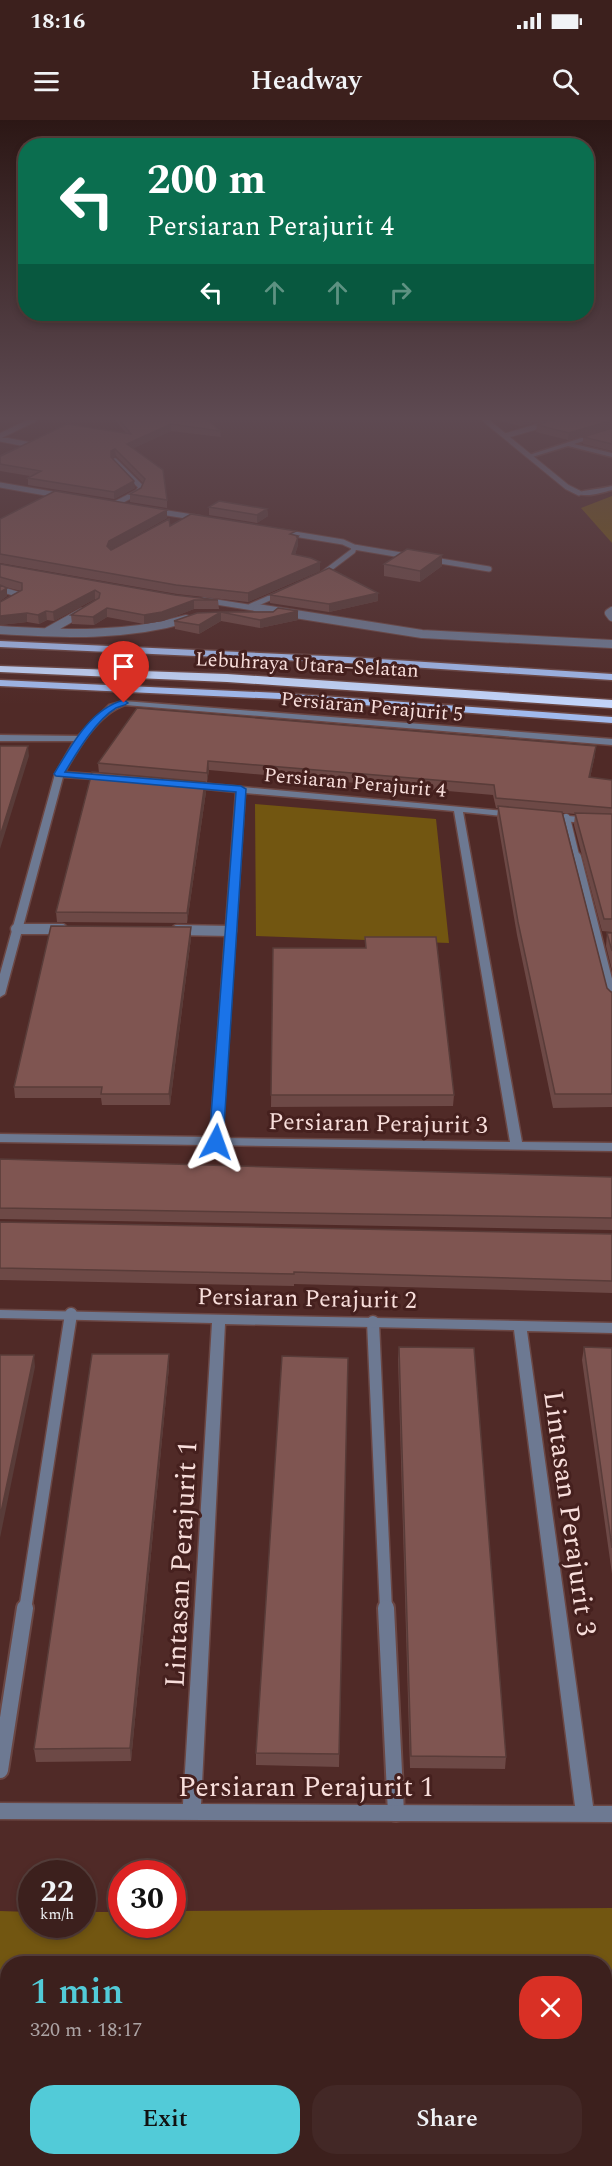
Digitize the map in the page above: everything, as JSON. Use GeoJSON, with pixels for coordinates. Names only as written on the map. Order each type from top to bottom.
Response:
{"type":"FeatureCollection","features":[{"type":"Feature","properties":{"kind":"highway","name":"Lebuhraya Utara–Selatan"},"geometry":{"type":"LineString","coordinates":[[0,658],[328,674],[612,692]]}},
{"type":"Feature","properties":{"kind":"highway","name":"Lebuhraya Utara–Selatan"},"geometry":{"type":"LineString","coordinates":[[0,669],[227,678],[612,704]]}},
{"type":"Feature","properties":{"kind":"main road"},"geometry":{"type":"LineString","coordinates":[[0,644],[348,660],[612,677]]}},
{"type":"Feature","properties":{"kind":"main road"},"geometry":{"type":"LineString","coordinates":[[0,683],[280,696],[612,720]]}},
{"type":"Feature","properties":{"kind":"street","name":"Persiaran Perajurit 5"},"geometry":{"type":"LineString","coordinates":[[80,739],[112,706],[129,703],[612,742]]}},
{"type":"Feature","properties":{"kind":"street"},"geometry":{"type":"LineString","coordinates":[[0,738],[80,739]]}},
{"type":"Feature","properties":{"kind":"street"},"geometry":{"type":"LineString","coordinates":[[0,994],[59,774],[80,739]]}},
{"type":"Feature","properties":{"kind":"street"},"geometry":{"type":"LineString","coordinates":[[59,774],[116,779]]}},
{"type":"Feature","properties":{"kind":"street","name":"Persiaran Perajurit 4"},"geometry":{"type":"LineString","coordinates":[[173,784],[523,815]]}},
{"type":"Feature","properties":{"kind":"street"},"geometry":{"type":"LineString","coordinates":[[216,1142],[241,789]]}},
{"type":"Feature","properties":{"kind":"street"},"geometry":{"type":"LineString","coordinates":[[458,809],[517,1146]]}},
{"type":"Feature","properties":{"kind":"street"},"geometry":{"type":"LineString","coordinates":[[534,816],[612,823]]}},
{"type":"Feature","properties":{"kind":"street","name":"Persiaran Perajurit 3"},"geometry":{"type":"LineString","coordinates":[[0,1138],[612,1147]]}},
{"type":"Feature","properties":{"kind":"street","name":"Persiaran Perajurit 2"},"geometry":{"type":"LineString","coordinates":[[0,1314],[612,1328]]}},
{"type":"Feature","properties":{"kind":"street","name":"Lintasan Perajurit 1"},"geometry":{"type":"LineString","coordinates":[[192,1812],[219,1318]]}},
{"type":"Feature","properties":{"kind":"street","name":"Lintasan Perajurit 3"},"geometry":{"type":"LineString","coordinates":[[520,1326],[585,1814]]}},
{"type":"Feature","properties":{"kind":"street","name":"Persiaran Perajurit 1"},"geometry":{"type":"LineString","coordinates":[[0,1811],[612,1814]]}},
{"type":"Feature","properties":{"kind":"lane"},"geometry":{"type":"LineString","coordinates":[[179,514],[205,519]]}},
{"type":"Feature","properties":{"kind":"lane"},"geometry":{"type":"LineString","coordinates":[[172,521],[182,515]]}},
{"type":"Feature","properties":{"kind":"lane"},"geometry":{"type":"LineString","coordinates":[[274,531],[343,542],[354,547],[489,569]]}},
{"type":"Feature","properties":{"kind":"lane"},"geometry":{"type":"LineString","coordinates":[[312,579],[322,575],[354,547]]}},
{"type":"Feature","properties":{"kind":"lane"},"geometry":{"type":"LineString","coordinates":[[251,606],[291,588]]}},
{"type":"Feature","properties":{"kind":"lane"},"geometry":{"type":"LineString","coordinates":[[0,589],[20,595],[0,606]]}},
{"type":"Feature","properties":{"kind":"lane"},"geometry":{"type":"LineString","coordinates":[[196,598],[422,634],[612,644]]}},
{"type":"Feature","properties":{"kind":"lane"},"geometry":{"type":"LineString","coordinates":[[48,632],[86,610]]}},
{"type":"Feature","properties":{"kind":"lane"},"geometry":{"type":"LineString","coordinates":[[612,611],[609,613],[612,617]]}},
{"type":"Feature","properties":{"kind":"lane"},"geometry":{"type":"LineString","coordinates":[[251,615],[294,613]]}},
{"type":"Feature","properties":{"kind":"lane"},"geometry":{"type":"LineString","coordinates":[[0,630],[129,632],[164,627],[196,615]]}},
{"type":"Feature","properties":{"kind":"lane"},"geometry":{"type":"LineString","coordinates":[[566,819],[600,938],[612,999]]}},
{"type":"Feature","properties":{"kind":"lane"},"geometry":{"type":"LineString","coordinates":[[16,929],[75,929]]}},
{"type":"Feature","properties":{"kind":"lane"},"geometry":{"type":"LineString","coordinates":[[171,930],[231,930]]}},
{"type":"Feature","properties":{"kind":"lane"},"geometry":{"type":"LineString","coordinates":[[0,1770],[71,1314]]}},
{"type":"Feature","properties":{"kind":"lane"},"geometry":{"type":"LineString","coordinates":[[372,1322],[396,1813]]}},
{"type":"Feature","properties":{"kind":"shaded area"},"geometry":{"type":"Polygon","coordinates":[[[587,514],[612,514],[612,543],[587,514]]]}},
{"type":"Feature","properties":{"kind":"shaded area"},"geometry":{"type":"Polygon","coordinates":[[[255,804],[436,819],[449,943],[256,936],[255,804]]]}},
{"type":"Feature","properties":{"kind":"shaded area"},"geometry":{"type":"Polygon","coordinates":[[[612,1908],[612,1956],[0,1956],[0,1911],[18,1912],[18,1938],[96,1938],[96,1912],[108,1912],[108,1938],[186,1938],[186,1911],[612,1908]]]}},
{"type":"Feature","properties":{"kind":"building"},"geometry":{"type":"Polygon","coordinates":[[[9,514],[159,514],[109,541],[107,546],[111,550],[169,519],[170,526],[194,514],[296,531],[290,534],[298,536],[292,554],[320,562],[248,593],[176,585],[0,554],[0,519],[9,514]]]}},
{"type":"Feature","properties":{"kind":"building"},"geometry":{"type":"Polygon","coordinates":[[[407,549],[442,555],[420,571],[384,564],[407,549]]]}},
{"type":"Feature","properties":{"kind":"building"},"geometry":{"type":"Polygon","coordinates":[[[0,564],[175,595],[218,600],[194,600],[162,612],[144,615],[107,608],[93,617],[71,615],[99,598],[100,593],[95,590],[53,612],[46,611],[38,615],[27,613],[0,616],[0,602],[22,590],[22,583],[0,577],[0,564]]]}},
{"type":"Feature","properties":{"kind":"building"},"geometry":{"type":"Polygon","coordinates":[[[329,568],[378,593],[329,604],[270,595],[329,568]]]}},
{"type":"Feature","properties":{"kind":"building"},"geometry":{"type":"Polygon","coordinates":[[[0,585],[7,588],[0,592],[0,585]]]}},
{"type":"Feature","properties":{"kind":"building"},"geometry":{"type":"Polygon","coordinates":[[[278,608],[298,611],[260,620],[221,612],[273,612],[278,608]]]}},
{"type":"Feature","properties":{"kind":"building"},"geometry":{"type":"Polygon","coordinates":[[[221,612],[199,625],[174,621],[197,613],[221,612]]]}},
{"type":"Feature","properties":{"kind":"building"},"geometry":{"type":"Polygon","coordinates":[[[137,708],[596,746],[589,777],[612,780],[612,808],[496,798],[494,785],[208,761],[207,773],[98,763],[137,708]]]}},
{"type":"Feature","properties":{"kind":"building"},"geometry":{"type":"Polygon","coordinates":[[[0,746],[28,746],[0,836],[0,746]]]}},
{"type":"Feature","properties":{"kind":"building"},"geometry":{"type":"Polygon","coordinates":[[[92,772],[205,782],[187,913],[56,912],[92,772]]]}},
{"type":"Feature","properties":{"kind":"building"},"geometry":{"type":"Polygon","coordinates":[[[498,806],[562,812],[607,988],[612,992],[612,1094],[555,1094],[518,922],[498,806]]]}},
{"type":"Feature","properties":{"kind":"building"},"geometry":{"type":"Polygon","coordinates":[[[575,813],[612,814],[612,919],[604,919],[575,813]]]}},
{"type":"Feature","properties":{"kind":"building"},"geometry":{"type":"Polygon","coordinates":[[[51,926],[191,927],[169,1094],[101,1094],[102,1087],[14,1087],[51,926]]]}},
{"type":"Feature","properties":{"kind":"building"},"geometry":{"type":"Polygon","coordinates":[[[607,933],[612,933],[612,951],[607,933]]]}},
{"type":"Feature","properties":{"kind":"building"},"geometry":{"type":"Polygon","coordinates":[[[365,937],[436,937],[454,1095],[271,1095],[273,948],[366,948],[365,937]]]}},
{"type":"Feature","properties":{"kind":"building"},"geometry":{"type":"Polygon","coordinates":[[[0,1159],[612,1177],[612,1218],[0,1208],[0,1159]]]}},
{"type":"Feature","properties":{"kind":"building"},"geometry":{"type":"Polygon","coordinates":[[[0,1222],[612,1234],[612,1281],[294,1272],[294,1274],[0,1268],[0,1222]]]}},
{"type":"Feature","properties":{"kind":"building"},"geometry":{"type":"Polygon","coordinates":[[[399,1347],[474,1348],[506,1757],[411,1756],[399,1347]]]}},
{"type":"Feature","properties":{"kind":"building"},"geometry":{"type":"Polygon","coordinates":[[[584,1347],[612,1348],[612,1548],[584,1347]]]}},
{"type":"Feature","properties":{"kind":"building"},"geometry":{"type":"Polygon","coordinates":[[[92,1354],[169,1354],[130,1748],[34,1749],[92,1354]]]}},
{"type":"Feature","properties":{"kind":"building"},"geometry":{"type":"Polygon","coordinates":[[[0,1355],[34,1355],[0,1517],[0,1355]]]}},
{"type":"Feature","properties":{"kind":"building"},"geometry":{"type":"Polygon","coordinates":[[[282,1356],[348,1358],[339,1754],[256,1753],[282,1356]]]}},
{"type":"Feature","properties":{"kind":"route"},"geometry":{"type":"LineString","coordinates":[[124,703],[112,706],[80,739],[59,774],[241,789],[216,1142]]}}]}
